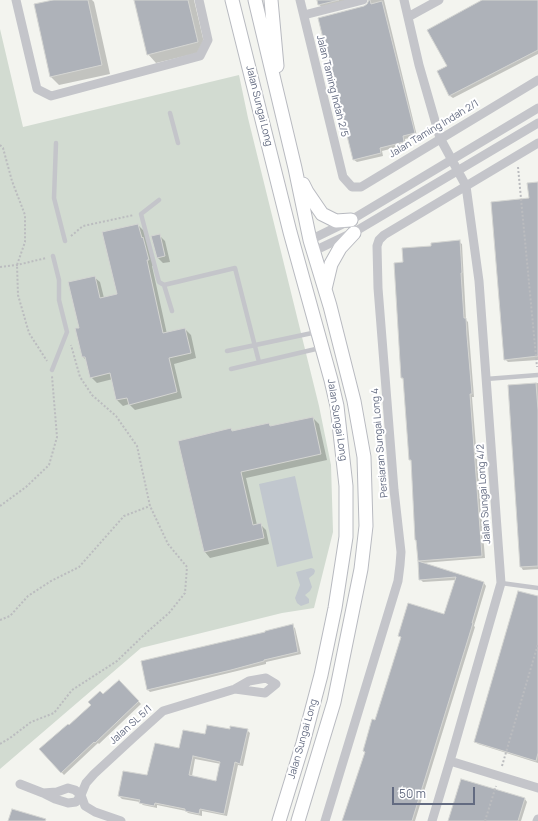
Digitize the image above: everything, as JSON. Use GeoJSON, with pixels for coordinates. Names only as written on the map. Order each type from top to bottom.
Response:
{"type":"FeatureCollection","features":[{"type":"Feature","properties":{"kind":"street"},"geometry":{"type":"LineString","coordinates":[[16,0],[37,89],[51,96],[200,56],[208,40],[199,0]]}},
{"type":"Feature","properties":{"kind":"street","name":"Jalan Sungai Long"},"geometry":{"type":"LineString","coordinates":[[232,0],[290,232],[323,339],[337,406],[346,486],[346,537],[335,608],[322,675],[279,821]]}},
{"type":"Feature","properties":{"kind":"street","name":"Jalan Sungai Long"},"geometry":{"type":"LineString","coordinates":[[255,0],[295,168],[309,246],[325,291],[342,353],[354,401],[364,457],[366,526],[361,569],[334,702],[298,821]]}},
{"type":"Feature","properties":{"kind":"street"},"geometry":{"type":"LineString","coordinates":[[271,0],[282,114]]}},
{"type":"Feature","properties":{"kind":"street","name":"Jalan Taming Indah 2/5"},"geometry":{"type":"LineString","coordinates":[[300,0],[343,177]]}},
{"type":"Feature","properties":{"kind":"street"},"geometry":{"type":"LineString","coordinates":[[304,15],[363,0]]}},
{"type":"Feature","properties":{"kind":"street","name":"Jalan Sungai Long 4/2"},"geometry":{"type":"LineString","coordinates":[[404,0],[419,65],[440,138],[466,186],[479,281],[501,583],[432,821]]}},
{"type":"Feature","properties":{"kind":"street"},"geometry":{"type":"LineString","coordinates":[[408,17],[439,0]]}},
{"type":"Feature","properties":{"kind":"street","name":"Jalan Taming Indah 2/1"},"geometry":{"type":"LineString","coordinates":[[343,177],[352,187],[361,187],[538,80]]}},
{"type":"Feature","properties":{"kind":"street"},"geometry":{"type":"LineString","coordinates":[[325,291],[331,264],[352,226],[451,160],[538,108]]}},
{"type":"Feature","properties":{"kind":"street"},"geometry":{"type":"LineString","coordinates":[[299,262],[309,246],[352,226],[458,172],[538,124]]}},
{"type":"Feature","properties":{"kind":"street","name":"Persiaran Sungai Long 4"},"geometry":{"type":"LineString","coordinates":[[325,821],[398,581],[400,565],[401,552],[393,476],[378,288],[377,246],[379,240],[384,235],[538,143]]}},
{"type":"Feature","properties":{"kind":"street"},"geometry":{"type":"LineString","coordinates":[[295,168],[307,192],[322,214],[336,221],[352,226]]}},
{"type":"Feature","properties":{"kind":"street"},"geometry":{"type":"LineString","coordinates":[[290,232],[309,246]]}},
{"type":"Feature","properties":{"kind":"street"},"geometry":{"type":"LineString","coordinates":[[333,320],[332,329],[323,339],[342,353]]}},
{"type":"Feature","properties":{"kind":"street","name":"Jalan SL 5/1"},"geometry":{"type":"LineString","coordinates":[[81,795],[86,783],[94,774],[163,711],[235,689]]}},
{"type":"Feature","properties":{"kind":"street"},"geometry":{"type":"LineString","coordinates":[[450,760],[538,788]]}},
{"type":"Feature","properties":{"kind":"street"},"geometry":{"type":"LineString","coordinates":[[20,784],[68,803],[76,802],[81,795]]}},
{"type":"Feature","properties":{"kind":"street"},"geometry":{"type":"LineString","coordinates":[[43,793],[57,792],[68,788],[75,790],[81,795],[85,806],[95,812],[121,821]]}},
{"type":"Feature","properties":{"kind":"lane"},"geometry":{"type":"LineString","coordinates":[[170,114],[178,143]]}},
{"type":"Feature","properties":{"kind":"lane"},"geometry":{"type":"LineString","coordinates":[[56,144],[54,198],[65,241]]}},
{"type":"Feature","properties":{"kind":"lane"},"geometry":{"type":"LineString","coordinates":[[159,200],[141,214],[159,282],[164,285],[172,311]]}},
{"type":"Feature","properties":{"kind":"lane"},"geometry":{"type":"LineString","coordinates":[[52,370],[67,332],[59,300],[59,280],[53,256]]}},
{"type":"Feature","properties":{"kind":"lane"},"geometry":{"type":"LineString","coordinates":[[164,285],[235,268],[259,362]]}},
{"type":"Feature","properties":{"kind":"lane"},"geometry":{"type":"LineString","coordinates":[[227,351],[255,345],[323,339]]}},
{"type":"Feature","properties":{"kind":"lane"},"geometry":{"type":"LineString","coordinates":[[231,369],[259,362],[323,339]]}},
{"type":"Feature","properties":{"kind":"lane"},"geometry":{"type":"LineString","coordinates":[[486,379],[538,375]]}},
{"type":"Feature","properties":{"kind":"lane"},"geometry":{"type":"LineString","coordinates":[[501,583],[538,588]]}},
{"type":"Feature","properties":{"kind":"path"},"geometry":{"type":"LineString","coordinates":[[0,145],[3,148],[12,181],[25,215],[25,242],[17,265],[18,295],[30,333],[52,370],[57,437],[49,465],[26,487],[0,506]]}},
{"type":"Feature","properties":{"kind":"path"},"geometry":{"type":"LineString","coordinates":[[518,168],[537,367]]}},
{"type":"Feature","properties":{"kind":"path"},"geometry":{"type":"LineString","coordinates":[[0,744],[31,722],[54,713],[72,690],[117,661],[169,613],[185,593],[187,567],[168,544],[150,506],[137,446],[116,416],[92,394],[80,377],[67,332]]}},
{"type":"Feature","properties":{"kind":"path"},"geometry":{"type":"LineString","coordinates":[[0,620],[10,616],[28,596],[51,581],[80,567],[124,516],[150,506]]}},
{"type":"Feature","properties":{"kind":"path"},"geometry":{"type":"LineString","coordinates":[[485,821],[538,644]]}},
{"type":"Feature","properties":{"kind":"shaded area"},"geometry":{"type":"Polygon","coordinates":[[[0,29],[23,127],[239,75],[248,118],[319,406],[331,465],[333,532],[314,608],[282,613],[141,648],[0,769],[0,29]]]}},
{"type":"Feature","properties":{"kind":"shaded area"},"geometry":{"type":"Polygon","coordinates":[[[295,476],[313,558],[277,567],[259,484],[295,476]]]}},
{"type":"Feature","properties":{"kind":"shaded area"},"geometry":{"type":"Polygon","coordinates":[[[311,568],[315,571],[309,578],[312,587],[305,595],[309,599],[309,603],[301,606],[297,603],[295,598],[300,585],[296,572],[311,568]]]}},
{"type":"Feature","properties":{"kind":"building"},"geometry":{"type":"Polygon","coordinates":[[[53,0],[88,0],[102,65],[50,77],[34,4],[53,0]]]}},
{"type":"Feature","properties":{"kind":"building"},"geometry":{"type":"Polygon","coordinates":[[[134,0],[188,0],[198,42],[147,55],[134,0]]]}},
{"type":"Feature","properties":{"kind":"building"},"geometry":{"type":"Polygon","coordinates":[[[317,0],[339,0],[318,5],[317,0]]]}},
{"type":"Feature","properties":{"kind":"building"},"geometry":{"type":"Polygon","coordinates":[[[369,0],[371,4],[382,1],[415,133],[403,136],[404,142],[380,148],[381,153],[353,160],[318,18],[364,6],[369,0]]]}},
{"type":"Feature","properties":{"kind":"building"},"geometry":{"type":"Polygon","coordinates":[[[482,0],[538,0],[538,50],[449,96],[437,71],[447,66],[427,30],[482,0]]]}},
{"type":"Feature","properties":{"kind":"building"},"geometry":{"type":"Polygon","coordinates":[[[538,182],[538,356],[504,360],[491,202],[529,198],[527,183],[538,182]]]}},
{"type":"Feature","properties":{"kind":"building"},"geometry":{"type":"Polygon","coordinates":[[[138,224],[149,260],[147,260],[163,333],[185,328],[191,353],[169,358],[177,392],[129,405],[127,398],[116,400],[110,373],[90,378],[85,357],[82,357],[75,328],[79,328],[68,282],[95,276],[100,298],[117,294],[102,232],[138,224]]]}},
{"type":"Feature","properties":{"kind":"building"},"geometry":{"type":"Polygon","coordinates":[[[160,234],[165,256],[157,258],[151,236],[160,234]]]}},
{"type":"Feature","properties":{"kind":"building"},"geometry":{"type":"Polygon","coordinates":[[[460,240],[464,318],[466,318],[472,394],[470,394],[482,556],[418,561],[415,540],[411,460],[409,460],[403,378],[401,378],[394,263],[403,262],[402,248],[431,246],[431,243],[460,240]]]}},
{"type":"Feature","properties":{"kind":"building"},"geometry":{"type":"Polygon","coordinates":[[[536,383],[538,410],[538,566],[520,567],[508,385],[536,383]]]}},
{"type":"Feature","properties":{"kind":"building"},"geometry":{"type":"Polygon","coordinates":[[[313,417],[321,454],[241,472],[253,525],[261,523],[264,538],[204,552],[178,441],[231,428],[232,431],[269,423],[270,426],[313,417]]]}},
{"type":"Feature","properties":{"kind":"building"},"geometry":{"type":"Polygon","coordinates":[[[418,561],[484,582],[473,623],[412,821],[342,821],[365,752],[363,751],[372,719],[375,720],[401,637],[398,636],[408,603],[444,614],[456,577],[419,580],[418,561]]]}},
{"type":"Feature","properties":{"kind":"building"},"geometry":{"type":"Polygon","coordinates":[[[518,591],[538,596],[538,753],[536,761],[474,742],[518,591]]]}},
{"type":"Feature","properties":{"kind":"building"},"geometry":{"type":"Polygon","coordinates":[[[293,624],[298,652],[147,690],[141,661],[293,624]]]}},
{"type":"Feature","properties":{"kind":"building"},"geometry":{"type":"Polygon","coordinates":[[[119,680],[139,701],[61,773],[39,749],[91,705],[88,702],[100,691],[103,694],[119,680]]]}},
{"type":"Feature","properties":{"kind":"building"},"geometry":{"type":"Polygon","coordinates":[[[207,725],[230,729],[230,726],[248,729],[240,764],[235,762],[224,814],[200,809],[199,814],[185,811],[185,809],[155,803],[154,806],[139,803],[140,800],[118,796],[123,771],[147,775],[155,743],[179,748],[183,730],[205,734],[207,725]],[[193,756],[189,775],[216,781],[220,762],[193,756]]]}},
{"type":"Feature","properties":{"kind":"building"},"geometry":{"type":"Polygon","coordinates":[[[461,779],[525,798],[518,821],[448,821],[461,779]]]}},
{"type":"Feature","properties":{"kind":"building"},"geometry":{"type":"Polygon","coordinates":[[[12,809],[46,819],[45,821],[8,821],[12,809]]]}}]}
